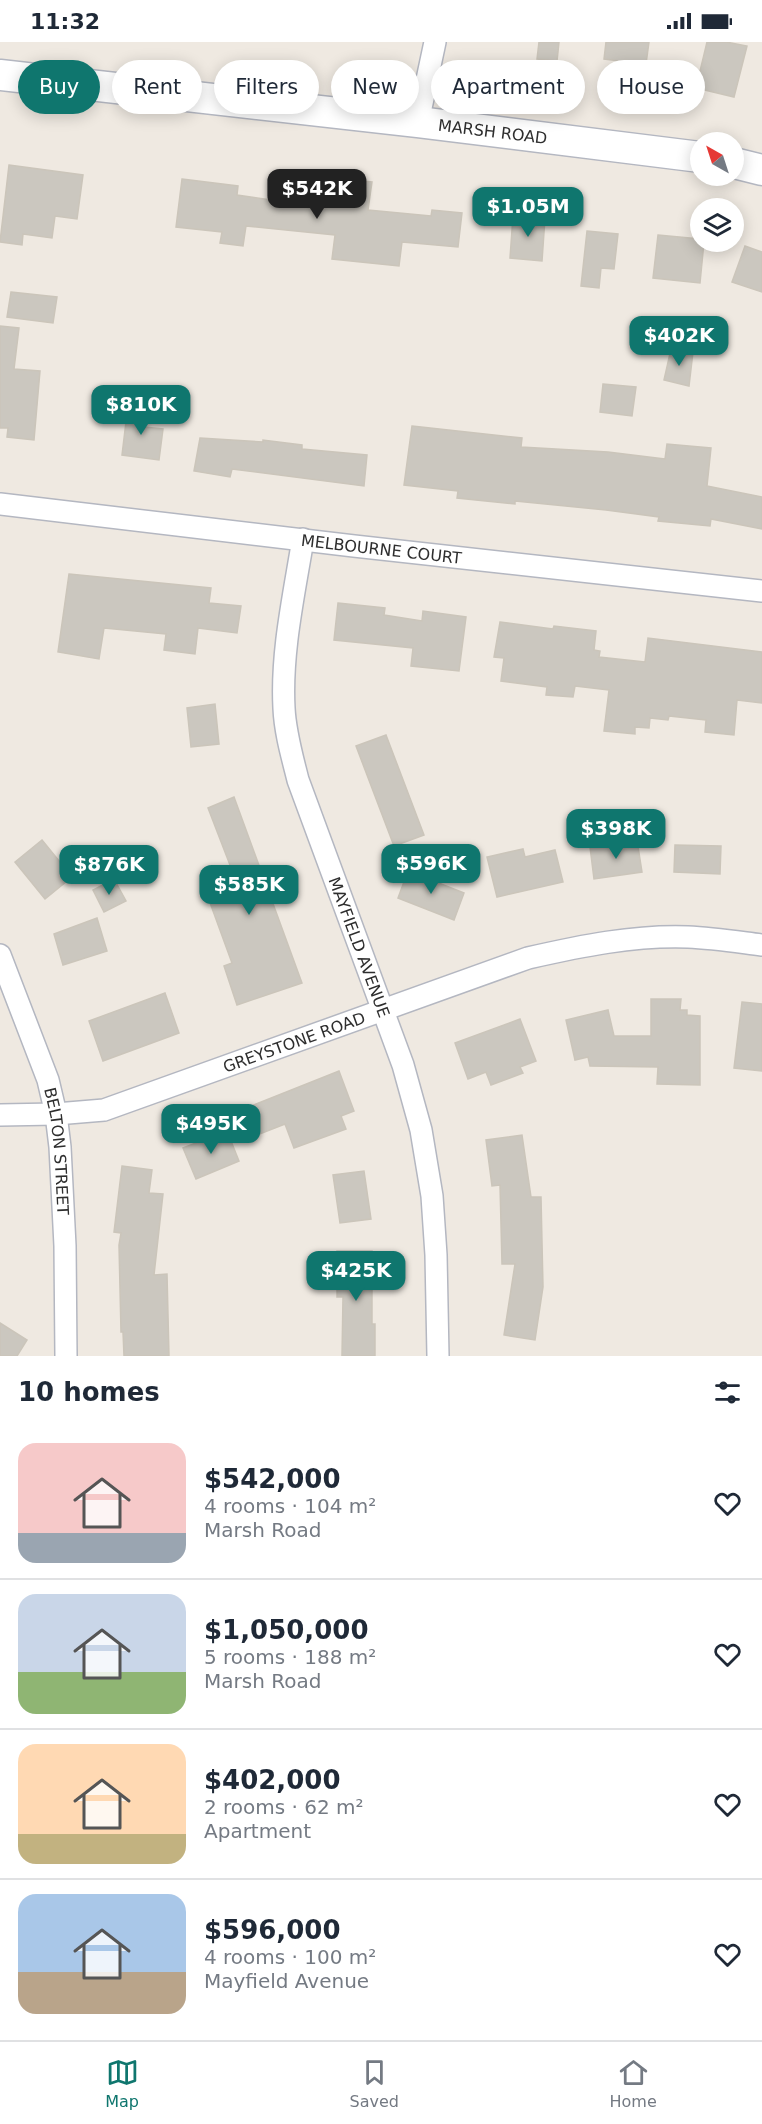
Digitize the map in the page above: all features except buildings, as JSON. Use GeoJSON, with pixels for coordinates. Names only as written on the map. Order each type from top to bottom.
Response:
{"type":"FeatureCollection","features":[{"type":"Feature","properties":{"kind":"street"},"geometry":{"type":"LineString","coordinates":[[418,122],[435,42]]}},
{"type":"Feature","properties":{"kind":"street","name":"MARSH ROAD"},"geometry":{"type":"LineString","coordinates":[[0,75],[418,122],[690,156]]}},
{"type":"Feature","properties":{"kind":"street"},"geometry":{"type":"LineString","coordinates":[[744,166],[762,170]]}},
{"type":"Feature","properties":{"kind":"street","name":"MELBOURNE COURT"},"geometry":{"type":"LineString","coordinates":[[0,504],[762,591]]}},
{"type":"Feature","properties":{"kind":"street","name":"MAYFIELD AVENUE"},"geometry":{"type":"LineString","coordinates":[[303,539],[284,666],[284,709],[290,751],[298,780],[413,1097],[432,1196],[438,1356]]}},
{"type":"Feature","properties":{"kind":"street","name":"GREYSTONE ROAD"},"geometry":{"type":"LineString","coordinates":[[0,1115],[104,1110],[528,958],[587,944],[647,938],[689,937],[762,945]]}},
{"type":"Feature","properties":{"kind":"street","name":"BELTON STREET"},"geometry":{"type":"LineString","coordinates":[[0,954],[48,1080],[56,1114],[60,1147],[64,1235],[66,1356]]}}]}
